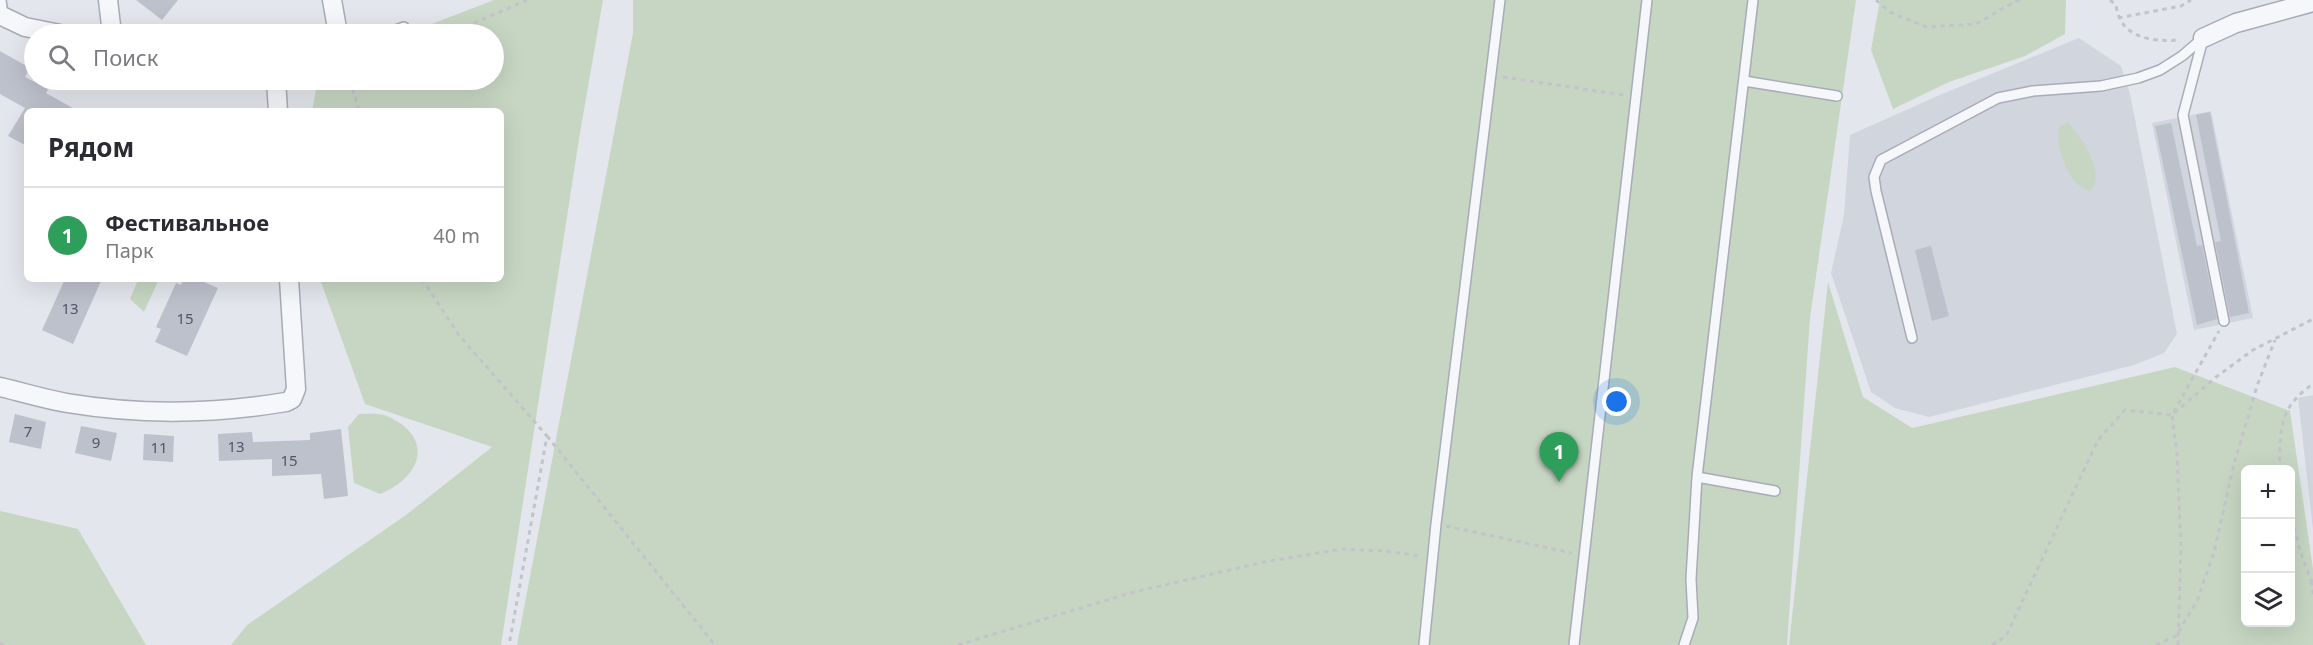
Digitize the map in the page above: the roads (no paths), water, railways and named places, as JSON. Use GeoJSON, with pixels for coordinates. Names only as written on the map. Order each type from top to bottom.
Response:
{"type":"FeatureCollection","features":[{"type":"Feature","properties":{"kind":"street"},"geometry":{"type":"LineString","coordinates":[[108,0],[111,24]]}},
{"type":"Feature","properties":{"kind":"street"},"geometry":{"type":"LineString","coordinates":[[332,0],[336,24]]}},
{"type":"Feature","properties":{"kind":"street"},"geometry":{"type":"LineString","coordinates":[[2203,39],[2236,23],[2313,2]]}},
{"type":"Feature","properties":{"kind":"street"},"geometry":{"type":"LineString","coordinates":[[1,10],[24,26]]}},
{"type":"Feature","properties":{"kind":"street"},"geometry":{"type":"LineString","coordinates":[[276,90],[278,108]]}},
{"type":"Feature","properties":{"kind":"street"},"geometry":{"type":"LineString","coordinates":[[0,387],[66,403],[149,412],[243,409],[286,402],[292,399],[296,389],[289,282]]}},
{"type":"Feature","properties":{"kind":"lane"},"geometry":{"type":"LineString","coordinates":[[1424,645],[1436,524],[1500,0]]}},
{"type":"Feature","properties":{"kind":"lane"},"geometry":{"type":"LineString","coordinates":[[1574,645],[1647,0]]}},
{"type":"Feature","properties":{"kind":"lane"},"geometry":{"type":"LineString","coordinates":[[1684,645],[1693,618],[1691,579],[1697,477],[1753,0]]}},
{"type":"Feature","properties":{"kind":"lane"},"geometry":{"type":"LineString","coordinates":[[2203,39],[2183,115],[2224,321]]}},
{"type":"Feature","properties":{"kind":"lane"},"geometry":{"type":"LineString","coordinates":[[1912,338],[1876,191],[1874,177],[1881,160],[1998,98],[2033,91],[2101,86],[2138,78],[2160,70],[2203,39]]}},
{"type":"Feature","properties":{"kind":"lane"},"geometry":{"type":"LineString","coordinates":[[1744,81],[1837,96]]}},
{"type":"Feature","properties":{"kind":"lane"},"geometry":{"type":"LineString","coordinates":[[1697,477],[1775,491]]}},
{"type":"Feature","properties":{"kind":"place","name":"Фестивальное"},"geometry":{"type":"Point","coordinates":[1559,482]}}]}
